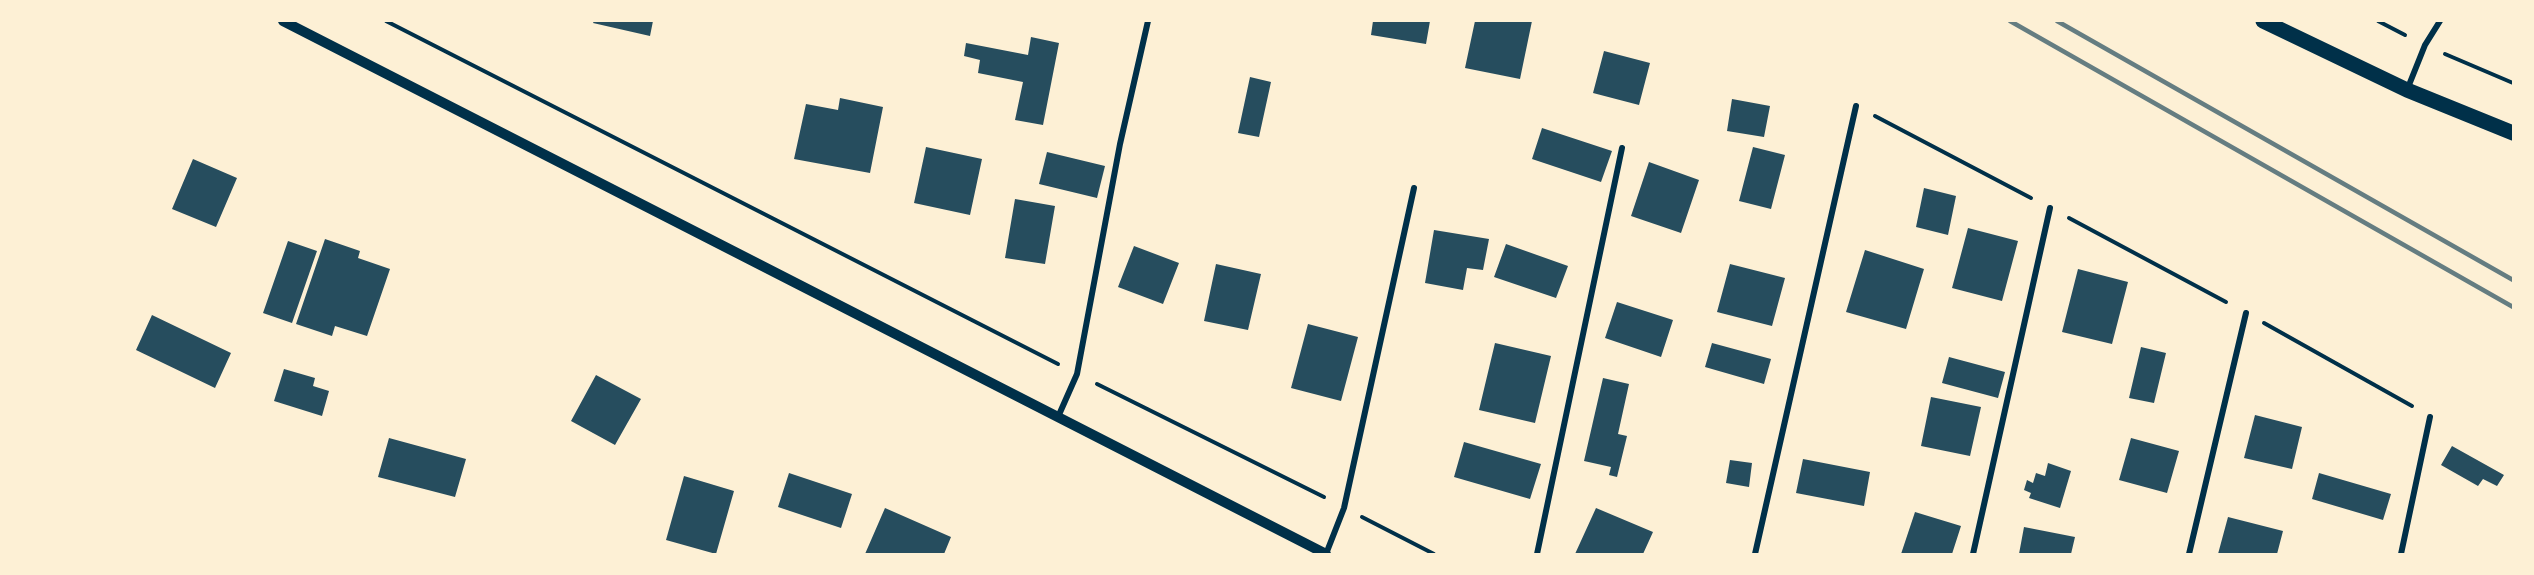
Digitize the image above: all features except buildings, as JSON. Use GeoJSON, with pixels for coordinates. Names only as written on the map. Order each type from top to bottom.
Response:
{"type":"FeatureCollection","features":[{"type":"Feature","properties":{"kind":"main road"},"geometry":{"type":"LineString","coordinates":[[2263,21],[2407,90],[2513,133]]}},
{"type":"Feature","properties":{"kind":"street"},"geometry":{"type":"LineString","coordinates":[[283,21],[1326,554],[1344,508],[1414,188]]}},
{"type":"Feature","properties":{"kind":"street"},"geometry":{"type":"LineString","coordinates":[[1058,417],[1077,374],[1120,144],[1148,21]]}},
{"type":"Feature","properties":{"kind":"street"},"geometry":{"type":"LineString","coordinates":[[2407,90],[2426,45],[2440,21]]}},
{"type":"Feature","properties":{"kind":"street"},"geometry":{"type":"LineString","coordinates":[[1755,554],[1856,106]]}},
{"type":"Feature","properties":{"kind":"street"},"geometry":{"type":"LineString","coordinates":[[1537,554],[1622,148]]}},
{"type":"Feature","properties":{"kind":"street"},"geometry":{"type":"LineString","coordinates":[[1973,554],[2050,208]]}},
{"type":"Feature","properties":{"kind":"street"},"geometry":{"type":"LineString","coordinates":[[2189,554],[2246,313]]}},
{"type":"Feature","properties":{"kind":"street"},"geometry":{"type":"LineString","coordinates":[[2401,554],[2430,417]]}},
{"type":"Feature","properties":{"kind":"path"},"geometry":{"type":"LineString","coordinates":[[386,21],[1434,554]]}},
{"type":"Feature","properties":{"kind":"path"},"geometry":{"type":"LineString","coordinates":[[1856,106],[2246,313],[2430,417]]}},
{"type":"Feature","properties":{"kind":"railway"},"geometry":{"type":"LineString","coordinates":[[2010,21],[2513,307]]}},
{"type":"Feature","properties":{"kind":"railway"},"geometry":{"type":"LineString","coordinates":[[2057,21],[2513,280]]}}]}
